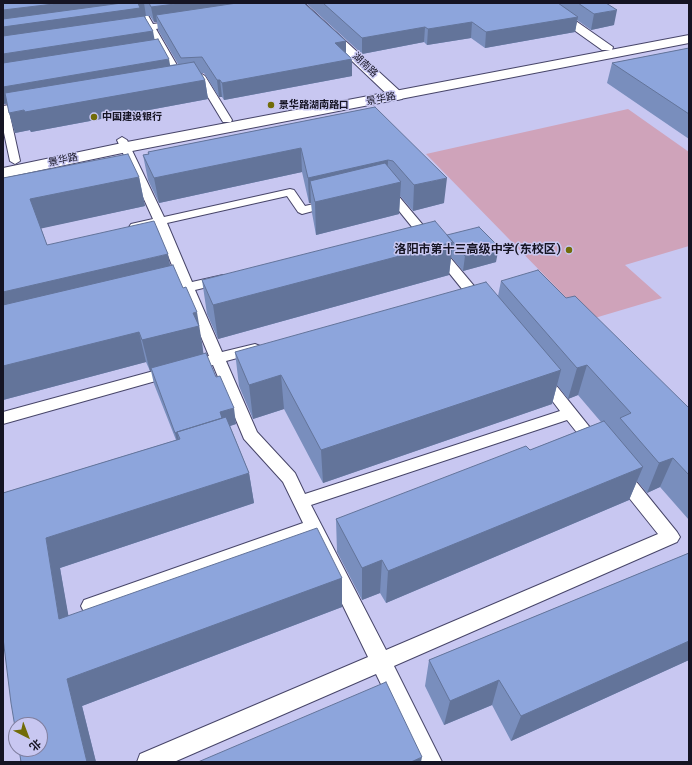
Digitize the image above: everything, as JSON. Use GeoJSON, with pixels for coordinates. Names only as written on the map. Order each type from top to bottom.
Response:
{"type":"FeatureCollection","features":[{"type":"Feature","properties":{"kind":"main road","name":"湖南路"},"geometry":{"type":"LineString","coordinates":[[297,3],[393,92]]}},
{"type":"Feature","properties":{"kind":"main road"},"geometry":{"type":"LineString","coordinates":[[542,3],[607,46]]}},
{"type":"Feature","properties":{"kind":"main road","name":"景华路"},"geometry":{"type":"LineString","coordinates":[[9,162],[125,144],[393,92],[607,46],[689,31]]}},
{"type":"Feature","properties":{"kind":"main road","name":"景华路"},"geometry":{"type":"LineString","coordinates":[[3,173],[227,120],[689,39]]}},
{"type":"Feature","properties":{"kind":"lane"},"geometry":{"type":"LineString","coordinates":[[137,3],[138,13],[151,27],[160,50],[176,80],[200,76],[227,120]]}},
{"type":"Feature","properties":{"kind":"lane"},"geometry":{"type":"LineString","coordinates":[[120,32],[190,22]]}},
{"type":"Feature","properties":{"kind":"lane"},"geometry":{"type":"LineString","coordinates":[[9,162],[4,109],[35,103]]}},
{"type":"Feature","properties":{"kind":"lane"},"geometry":{"type":"LineString","coordinates":[[125,144],[218,359],[243,437],[290,478],[431,762]]}},
{"type":"Feature","properties":{"kind":"lane"},"geometry":{"type":"LineString","coordinates":[[372,193],[387,189],[490,315]]}},
{"type":"Feature","properties":{"kind":"lane"},"geometry":{"type":"LineString","coordinates":[[122,230],[290,192],[302,210],[341,200]]}},
{"type":"Feature","properties":{"kind":"lane"},"geometry":{"type":"LineString","coordinates":[[407,235],[422,232]]}},
{"type":"Feature","properties":{"kind":"lane"},"geometry":{"type":"LineString","coordinates":[[165,293],[233,277]]}},
{"type":"Feature","properties":{"kind":"lane"},"geometry":{"type":"LineString","coordinates":[[455,295],[471,291]]}},
{"type":"Feature","properties":{"kind":"lane"},"geometry":{"type":"LineString","coordinates":[[3,418],[272,344]]}},
{"type":"Feature","properties":{"kind":"lane"},"geometry":{"type":"LineString","coordinates":[[148,762],[671,537],[535,370]]}},
{"type":"Feature","properties":{"kind":"lane"},"geometry":{"type":"LineString","coordinates":[[301,502],[570,413]]}},
{"type":"Feature","properties":{"kind":"lane"},"geometry":{"type":"LineString","coordinates":[[91,606],[314,527]]}},
{"type":"Feature","properties":{"kind":"shaded area"},"geometry":{"type":"Polygon","coordinates":[[[628,109],[689,152],[689,246],[625,265],[662,298],[588,320],[426,154],[628,109]]]}},
{"type":"Feature","properties":{"kind":"building"},"geometry":{"type":"Polygon","coordinates":[[[3,3],[62,3],[3,10],[3,3]]]}},
{"type":"Feature","properties":{"kind":"building"},"geometry":{"type":"Polygon","coordinates":[[[122,3],[138,3],[140,8],[3,27],[3,19],[122,3]]]}},
{"type":"Feature","properties":{"kind":"building"},"geometry":{"type":"Polygon","coordinates":[[[149,3],[183,3],[151,7],[149,3]]]}},
{"type":"Feature","properties":{"kind":"building"},"geometry":{"type":"Polygon","coordinates":[[[237,3],[304,3],[346,41],[335,43],[352,59],[222,83],[220,80],[217,80],[202,57],[181,58],[156,15],[237,3]]]}},
{"type":"Feature","properties":{"kind":"building"},"geometry":{"type":"Polygon","coordinates":[[[323,3],[558,3],[578,17],[486,32],[472,22],[428,29],[425,27],[362,38],[323,3]]]}},
{"type":"Feature","properties":{"kind":"building"},"geometry":{"type":"Polygon","coordinates":[[[578,3],[606,3],[617,10],[594,14],[578,3]]]}},
{"type":"Feature","properties":{"kind":"building"},"geometry":{"type":"Polygon","coordinates":[[[144,16],[153,31],[3,54],[3,36],[144,16]]]}},
{"type":"Feature","properties":{"kind":"building"},"geometry":{"type":"Polygon","coordinates":[[[158,39],[169,59],[3,87],[3,63],[158,39]]]}},
{"type":"Feature","properties":{"kind":"building"},"geometry":{"type":"Polygon","coordinates":[[[689,48],[689,114],[612,63],[689,48]]]}},
{"type":"Feature","properties":{"kind":"building"},"geometry":{"type":"Polygon","coordinates":[[[194,62],[205,80],[25,112],[24,110],[9,113],[5,93],[194,62]]]}},
{"type":"Feature","properties":{"kind":"building"},"geometry":{"type":"Polygon","coordinates":[[[375,107],[447,178],[414,185],[393,161],[388,160],[308,178],[301,148],[154,178],[143,155],[149,154],[148,152],[375,107]]]}},
{"type":"Feature","properties":{"kind":"building"},"geometry":{"type":"Polygon","coordinates":[[[128,154],[139,177],[30,199],[47,245],[154,221],[168,254],[3,292],[3,178],[128,154]]]}},
{"type":"Feature","properties":{"kind":"building"},"geometry":{"type":"Polygon","coordinates":[[[385,163],[401,182],[315,202],[310,181],[385,163]]]}},
{"type":"Feature","properties":{"kind":"building"},"geometry":{"type":"Polygon","coordinates":[[[435,221],[453,242],[213,305],[202,280],[435,221]]]}},
{"type":"Feature","properties":{"kind":"building"},"geometry":{"type":"Polygon","coordinates":[[[479,227],[499,247],[465,256],[447,235],[479,227]]]}},
{"type":"Feature","properties":{"kind":"building"},"geometry":{"type":"Polygon","coordinates":[[[173,265],[183,288],[186,287],[197,312],[193,313],[199,326],[142,340],[139,332],[3,366],[3,305],[173,265]]]}},
{"type":"Feature","properties":{"kind":"building"},"geometry":{"type":"Polygon","coordinates":[[[538,270],[566,298],[575,296],[689,408],[689,475],[673,458],[659,463],[620,418],[631,413],[587,365],[577,368],[501,281],[538,270]]]}},
{"type":"Feature","properties":{"kind":"building"},"geometry":{"type":"Polygon","coordinates":[[[486,282],[561,370],[321,450],[281,375],[249,385],[235,352],[486,282]]]}},
{"type":"Feature","properties":{"kind":"building"},"geometry":{"type":"Polygon","coordinates":[[[206,353],[216,377],[220,376],[234,408],[220,412],[222,418],[175,433],[151,368],[206,353]]]}},
{"type":"Feature","properties":{"kind":"building"},"geometry":{"type":"Polygon","coordinates":[[[226,417],[249,473],[46,538],[59,619],[317,528],[342,578],[67,679],[87,762],[21,762],[20,757],[48,757],[48,717],[13,717],[3,638],[3,493],[180,439],[177,432],[226,417]]]}},
{"type":"Feature","properties":{"kind":"building"},"geometry":{"type":"Polygon","coordinates":[[[604,421],[643,467],[388,571],[382,560],[362,568],[336,519],[526,446],[530,450],[604,421]]]}},
{"type":"Feature","properties":{"kind":"building"},"geometry":{"type":"Polygon","coordinates":[[[689,553],[689,641],[521,716],[499,680],[450,701],[429,660],[689,553]]]}},
{"type":"Feature","properties":{"kind":"building"},"geometry":{"type":"Polygon","coordinates":[[[386,682],[422,757],[411,762],[198,762],[386,682]]]}},
{"type":"Feature","properties":{"kind":"place","name":"景华路湖南路口"},"geometry":{"type":"Point","coordinates":[271,105]}},
{"type":"Feature","properties":{"kind":"place","name":"中国建设银行"},"geometry":{"type":"Point","coordinates":[94,117]}},
{"type":"Feature","properties":{"kind":"place","name":"洛阳市第十三高级中学(东校区)"},"geometry":{"type":"Point","coordinates":[569,250]}}]}
